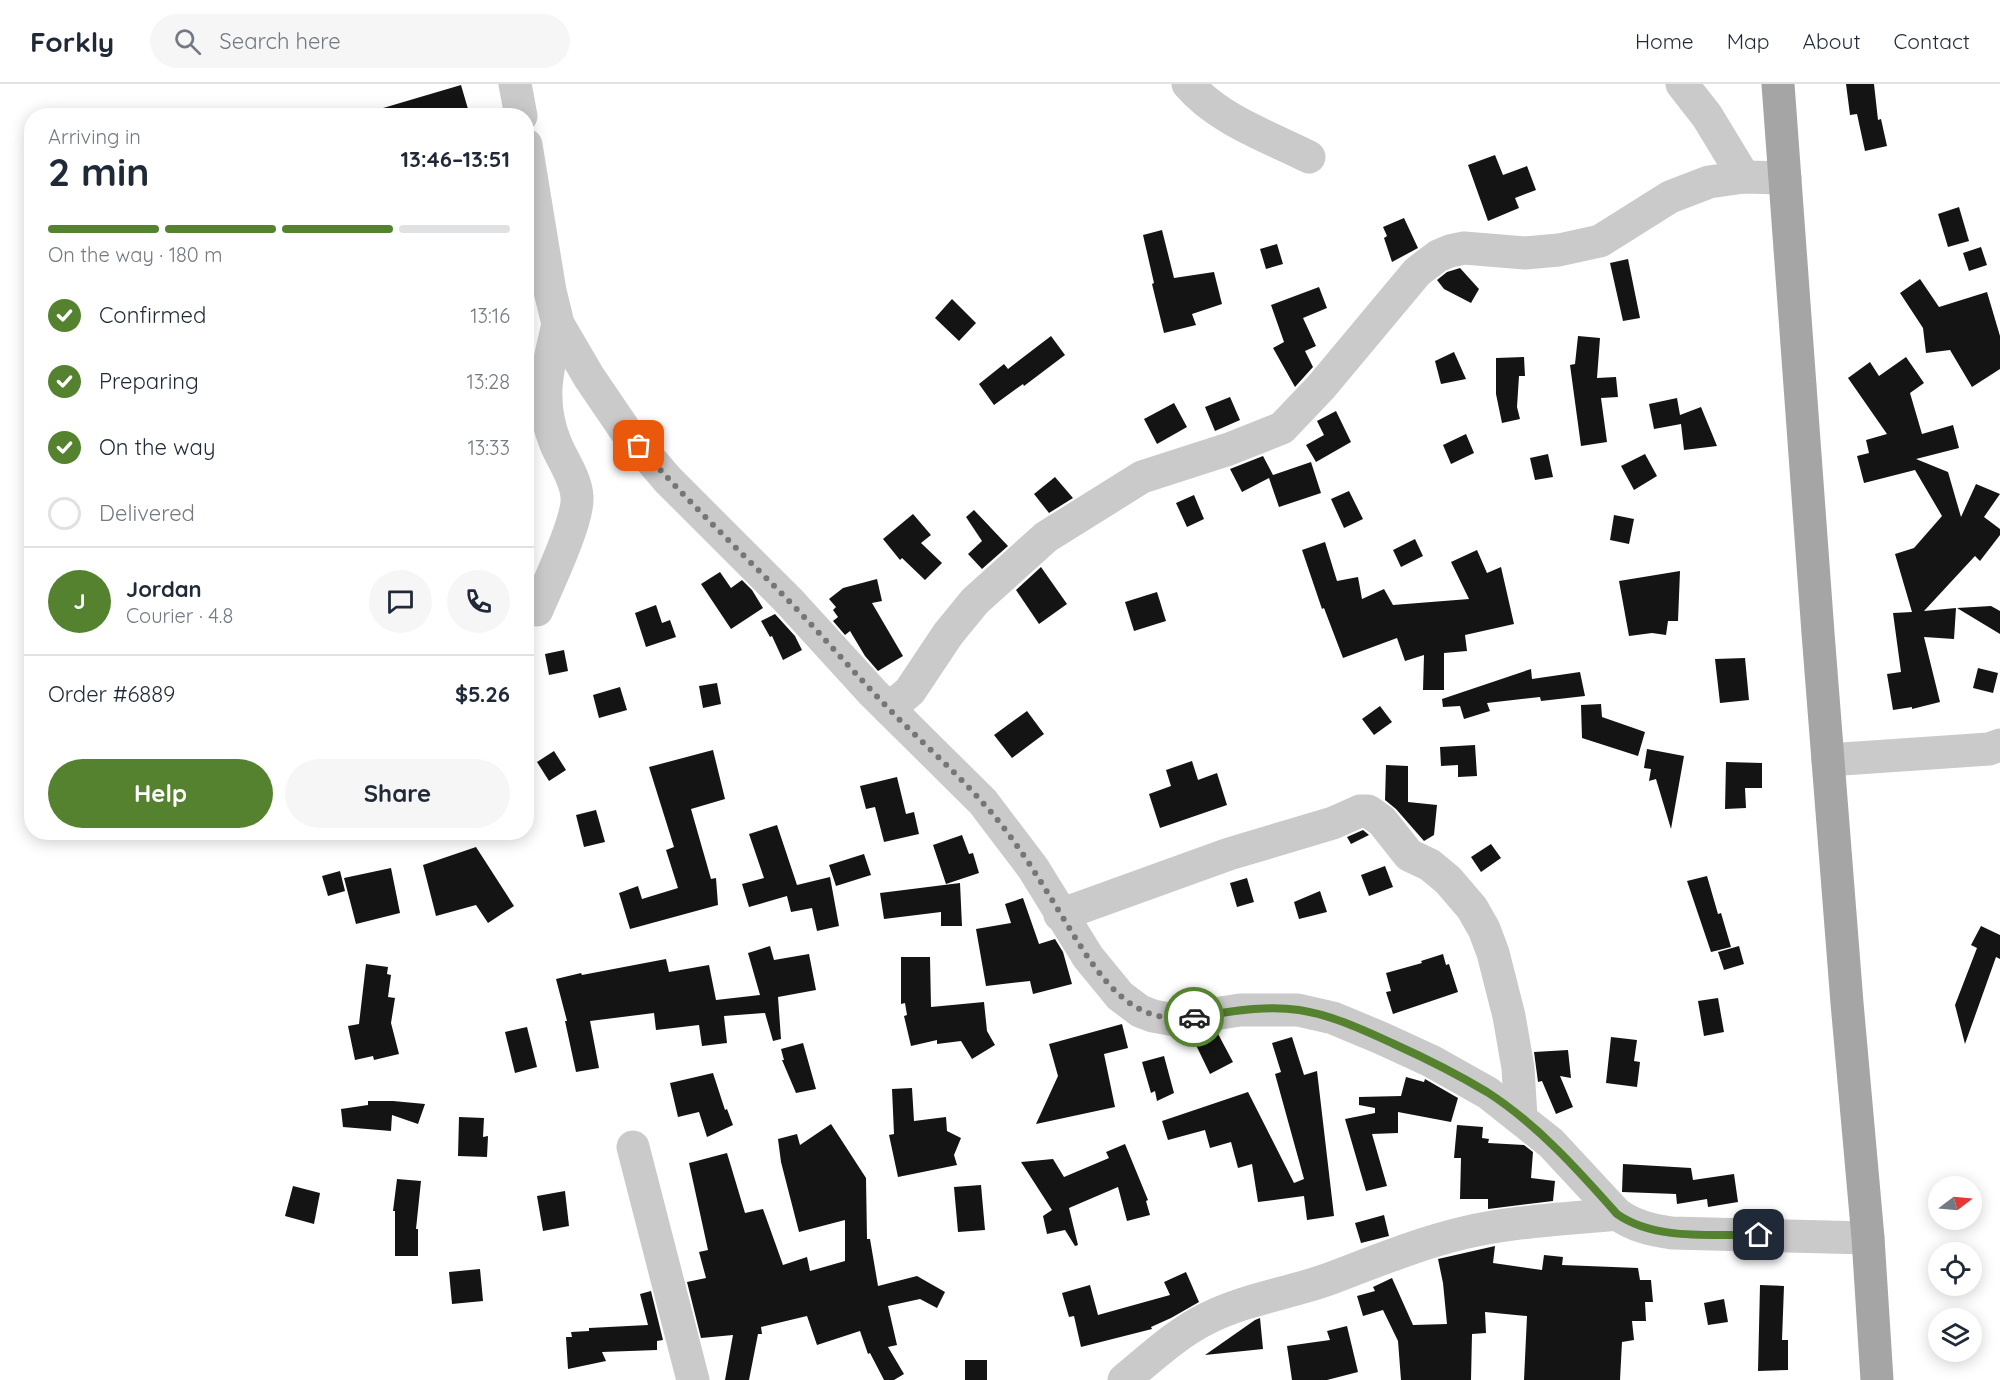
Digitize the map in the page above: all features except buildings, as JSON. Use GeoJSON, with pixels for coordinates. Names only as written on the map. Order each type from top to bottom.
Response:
{"type":"FeatureCollection","features":[{"type":"Feature","properties":{"kind":"main road"},"geometry":{"type":"LineString","coordinates":[[1778,84],[1828,760],[1868,1238],[1877,1380]]}},
{"type":"Feature","properties":{"kind":"street"},"geometry":{"type":"LineString","coordinates":[[515,84],[520,108]]}},
{"type":"Feature","properties":{"kind":"street"},"geometry":{"type":"LineString","coordinates":[[1188,84],[1194,92],[1225,117],[1308,157]]}},
{"type":"Feature","properties":{"kind":"street"},"geometry":{"type":"LineString","coordinates":[[1682,84],[1707,116],[1744,177]]}},
{"type":"Feature","properties":{"kind":"street"},"geometry":{"type":"LineString","coordinates":[[889,709],[910,691],[948,634],[975,602],[1046,537],[1142,477],[1229,449],[1282,428],[1313,396],[1417,272],[1438,256],[1464,248],[1525,253],[1559,250],[1600,241],[1670,197],[1709,182],[1744,177],[1785,178]]}},
{"type":"Feature","properties":{"kind":"street"},"geometry":{"type":"LineString","coordinates":[[534,194],[550,291],[558,324],[625,430],[668,480],[789,601],[889,709],[983,802],[1033,868],[1088,957],[1120,996],[1140,1011],[1175,1020],[1240,1010],[1298,1010],[1333,1018],[1431,1061],[1488,1093],[1521,1118],[1551,1143],[1617,1214],[1649,1230],[1672,1233],[1868,1238]]}},
{"type":"Feature","properties":{"kind":"street"},"geometry":{"type":"LineString","coordinates":[[537,610],[560,556],[577,506],[573,481],[550,428],[544,392],[558,324]]}},
{"type":"Feature","properties":{"kind":"street"},"geometry":{"type":"LineString","coordinates":[[1828,760],[1989,749],[2000,745]]}},
{"type":"Feature","properties":{"kind":"street"},"geometry":{"type":"LineString","coordinates":[[1060,915],[1229,854],[1333,823],[1360,811],[1368,810],[1382,821],[1409,855],[1430,866],[1448,880],[1472,908],[1484,929],[1493,953],[1509,1016],[1518,1068],[1521,1118]]}},
{"type":"Feature","properties":{"kind":"street"},"geometry":{"type":"LineString","coordinates":[[633,1147],[693,1380]]}},
{"type":"Feature","properties":{"kind":"street"},"geometry":{"type":"LineString","coordinates":[[1124,1380],[1181,1334],[1209,1317],[1231,1308],[1328,1279],[1409,1248],[1466,1232],[1509,1224],[1617,1214]]}},
{"type":"Feature","properties":{"kind":"way so far"},"geometry":{"type":"LineString","coordinates":[[639,446],[668,480],[789,601],[873,693],[983,802],[1033,868],[1088,957],[1120,996],[1140,1011],[1153,1016],[1175,1020],[1194,1017]]}},
{"type":"Feature","properties":{"kind":"route"},"geometry":{"type":"LineString","coordinates":[[1194,1017],[1240,1010],[1274,1009],[1298,1010],[1333,1018],[1431,1061],[1488,1093],[1551,1143],[1586,1178],[1617,1214],[1629,1222],[1649,1230],[1672,1233],[1759,1235]]}}]}
